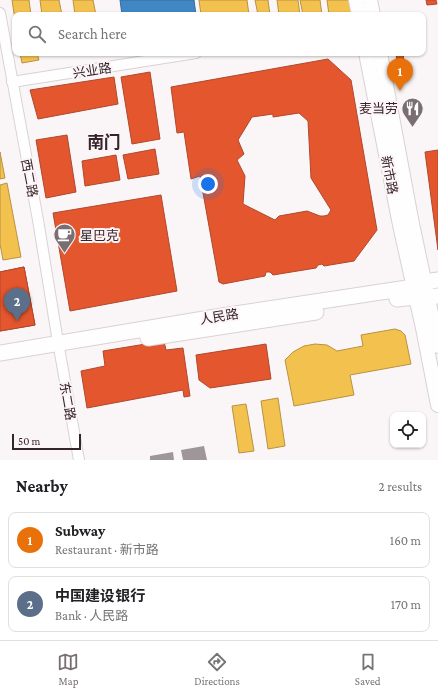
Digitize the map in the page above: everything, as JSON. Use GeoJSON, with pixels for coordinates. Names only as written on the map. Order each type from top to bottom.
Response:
{"type":"FeatureCollection","features":[{"type":"Feature","properties":{"kind":"main road"},"geometry":{"type":"LineString","coordinates":[[356,0],[358,12]]}},
{"type":"Feature","properties":{"kind":"main road"},"geometry":{"type":"LineString","coordinates":[[370,0],[372,12]]}},
{"type":"Feature","properties":{"kind":"main road","name":"新市路"},"geometry":{"type":"LineString","coordinates":[[367,56],[398,218],[427,290]]}},
{"type":"Feature","properties":{"kind":"main road","name":"新市路"},"geometry":{"type":"LineString","coordinates":[[381,56],[412,224],[427,290]]}},
{"type":"Feature","properties":{"kind":"main road"},"geometry":{"type":"LineString","coordinates":[[427,290],[438,346]]}},
{"type":"Feature","properties":{"kind":"main road"},"geometry":{"type":"LineString","coordinates":[[427,290],[438,405]]}},
{"type":"Feature","properties":{"kind":"main road","name":"人民路"},"geometry":{"type":"LineString","coordinates":[[0,362],[59,347],[222,316],[427,290]]}},
{"type":"Feature","properties":{"kind":"main road","name":"人民路"},"geometry":{"type":"LineString","coordinates":[[0,353],[59,347]]}},
{"type":"Feature","properties":{"kind":"street","name":"西二路"},"geometry":{"type":"LineString","coordinates":[[0,13],[38,220],[59,347]]}},
{"type":"Feature","properties":{"kind":"street","name":"兴业路"},"geometry":{"type":"LineString","coordinates":[[12,82],[177,56]]}},
{"type":"Feature","properties":{"kind":"street","name":"东二路"},"geometry":{"type":"LineString","coordinates":[[59,347],[79,460]]}},
{"type":"Feature","properties":{"kind":"building: Homes"},"geometry":{"type":"Polygon","coordinates":[[[12,0],[29,0],[31,12],[14,12],[12,0]]]}},
{"type":"Feature","properties":{"kind":"building: Homes"},"geometry":{"type":"Polygon","coordinates":[[[40,0],[59,0],[61,12],[42,12],[40,0]]]}},
{"type":"Feature","properties":{"kind":"building: Homes"},"geometry":{"type":"Polygon","coordinates":[[[73,0],[93,0],[95,12],[75,12],[73,0]]]}},
{"type":"Feature","properties":{"kind":"building: Homes"},"geometry":{"type":"Polygon","coordinates":[[[199,0],[247,0],[249,12],[201,12],[199,0]]]}},
{"type":"Feature","properties":{"kind":"building: Homes"},"geometry":{"type":"Polygon","coordinates":[[[255,0],[268,0],[270,12],[257,12],[255,0]]]}},
{"type":"Feature","properties":{"kind":"building: Homes"},"geometry":{"type":"Polygon","coordinates":[[[277,0],[298,0],[300,12],[279,12],[277,0]]]}},
{"type":"Feature","properties":{"kind":"building: Homes"},"geometry":{"type":"Polygon","coordinates":[[[300,0],[320,0],[322,12],[302,12],[300,0]]]}},
{"type":"Feature","properties":{"kind":"building: Homes"},"geometry":{"type":"Polygon","coordinates":[[[327,0],[350,0],[352,12],[329,12],[327,0]]]}},
{"type":"Feature","properties":{"kind":"building: Homes"},"geometry":{"type":"Polygon","coordinates":[[[21,56],[38,56],[39,60],[22,63],[21,56]]]}},
{"type":"Feature","properties":{"kind":"building: Homes"},"geometry":{"type":"Polygon","coordinates":[[[0,152],[5,178],[0,179],[0,152]]]}},
{"type":"Feature","properties":{"kind":"building: Homes"},"geometry":{"type":"Polygon","coordinates":[[[7,183],[21,257],[3,260],[0,244],[0,185],[7,183]]]}},
{"type":"Feature","properties":{"kind":"building: Homes"},"geometry":{"type":"Polygon","coordinates":[[[395,329],[401,331],[405,335],[411,364],[350,375],[354,395],[294,406],[285,360],[293,352],[304,346],[315,344],[327,345],[337,351],[363,346],[361,335],[395,329]]]}},
{"type":"Feature","properties":{"kind":"building: Homes"},"geometry":{"type":"Polygon","coordinates":[[[278,398],[285,446],[268,449],[261,401],[278,398]]]}},
{"type":"Feature","properties":{"kind":"building: Homes"},"geometry":{"type":"Polygon","coordinates":[[[246,404],[254,451],[239,453],[232,406],[246,404]]]}},
{"type":"Feature","properties":{"kind":"building: Shops"},"geometry":{"type":"Polygon","coordinates":[[[426,0],[436,0],[437,4],[427,5],[426,0]]]}},
{"type":"Feature","properties":{"kind":"building: Shops"},"geometry":{"type":"Polygon","coordinates":[[[396,56],[403,56],[404,62],[397,63],[396,56]]]}},
{"type":"Feature","properties":{"kind":"building: Shops"},"geometry":{"type":"Polygon","coordinates":[[[328,59],[351,80],[377,230],[354,261],[324,266],[322,264],[318,265],[316,268],[273,275],[270,272],[266,272],[265,276],[223,284],[219,282],[200,176],[191,179],[184,132],[177,133],[171,87],[328,59]],[[299,113],[273,117],[273,114],[252,117],[238,140],[244,154],[237,160],[245,176],[243,204],[275,220],[279,216],[307,211],[320,216],[328,215],[331,210],[311,178],[308,121],[299,113]]]}},
{"type":"Feature","properties":{"kind":"building: Shops"},"geometry":{"type":"Polygon","coordinates":[[[150,72],[160,139],[132,144],[121,77],[150,72]]]}},
{"type":"Feature","properties":{"kind":"building: Shops"},"geometry":{"type":"Polygon","coordinates":[[[114,77],[118,104],[38,119],[30,90],[114,77]]]}},
{"type":"Feature","properties":{"kind":"building: Shops"},"geometry":{"type":"Polygon","coordinates":[[[67,135],[76,192],[46,198],[36,140],[67,135]]]}},
{"type":"Feature","properties":{"kind":"building: Shops"},"geometry":{"type":"Polygon","coordinates":[[[155,149],[159,174],[128,179],[123,155],[155,149]]]}},
{"type":"Feature","properties":{"kind":"building: Shops"},"geometry":{"type":"Polygon","coordinates":[[[438,150],[438,250],[425,152],[438,150]]]}},
{"type":"Feature","properties":{"kind":"building: Shops"},"geometry":{"type":"Polygon","coordinates":[[[116,155],[120,180],[85,186],[82,161],[116,155]]]}},
{"type":"Feature","properties":{"kind":"building: Shops"},"geometry":{"type":"Polygon","coordinates":[[[161,195],[177,291],[70,311],[53,213],[161,195]]]}},
{"type":"Feature","properties":{"kind":"building: Shops"},"geometry":{"type":"Polygon","coordinates":[[[24,267],[35,325],[0,331],[0,272],[24,267]]]}},
{"type":"Feature","properties":{"kind":"building: Shops"},"geometry":{"type":"Polygon","coordinates":[[[24,267],[35,325],[0,331],[0,272],[24,267]]]}},
{"type":"Feature","properties":{"kind":"building: Shops"},"geometry":{"type":"Polygon","coordinates":[[[164,341],[166,350],[183,348],[190,396],[184,397],[183,390],[87,408],[81,371],[105,366],[103,351],[164,341]]]}},
{"type":"Feature","properties":{"kind":"building: Shops"},"geometry":{"type":"Polygon","coordinates":[[[266,344],[271,379],[210,388],[199,380],[196,355],[266,344]]]}},
{"type":"Feature","properties":{"kind":"building: Schools"},"geometry":{"type":"Polygon","coordinates":[[[120,0],[194,0],[196,12],[122,12],[120,0]]]}},
{"type":"Feature","properties":{"kind":"building: Other"},"geometry":{"type":"Polygon","coordinates":[[[204,446],[207,460],[183,460],[181,450],[204,446]]]}},
{"type":"Feature","properties":{"kind":"building: Other"},"geometry":{"type":"Polygon","coordinates":[[[173,452],[174,460],[150,460],[150,456],[173,452]]]}},
{"type":"Feature","properties":{"kind":"place","name":"Subway"},"geometry":{"type":"Point","coordinates":[400,91]}},
{"type":"Feature","properties":{"kind":"place","name":"麦当劳"},"geometry":{"type":"Point","coordinates":[413,128]}},
{"type":"Feature","properties":{"kind":"place","name":"星巴克"},"geometry":{"type":"Point","coordinates":[65,254]}},
{"type":"Feature","properties":{"kind":"place","name":"中国建设银行"},"geometry":{"type":"Point","coordinates":[17,321]}},
{"type":"Feature","properties":{"kind":"district","name":"南门"},"geometry":{"type":"Point","coordinates":[104,142]}}]}
